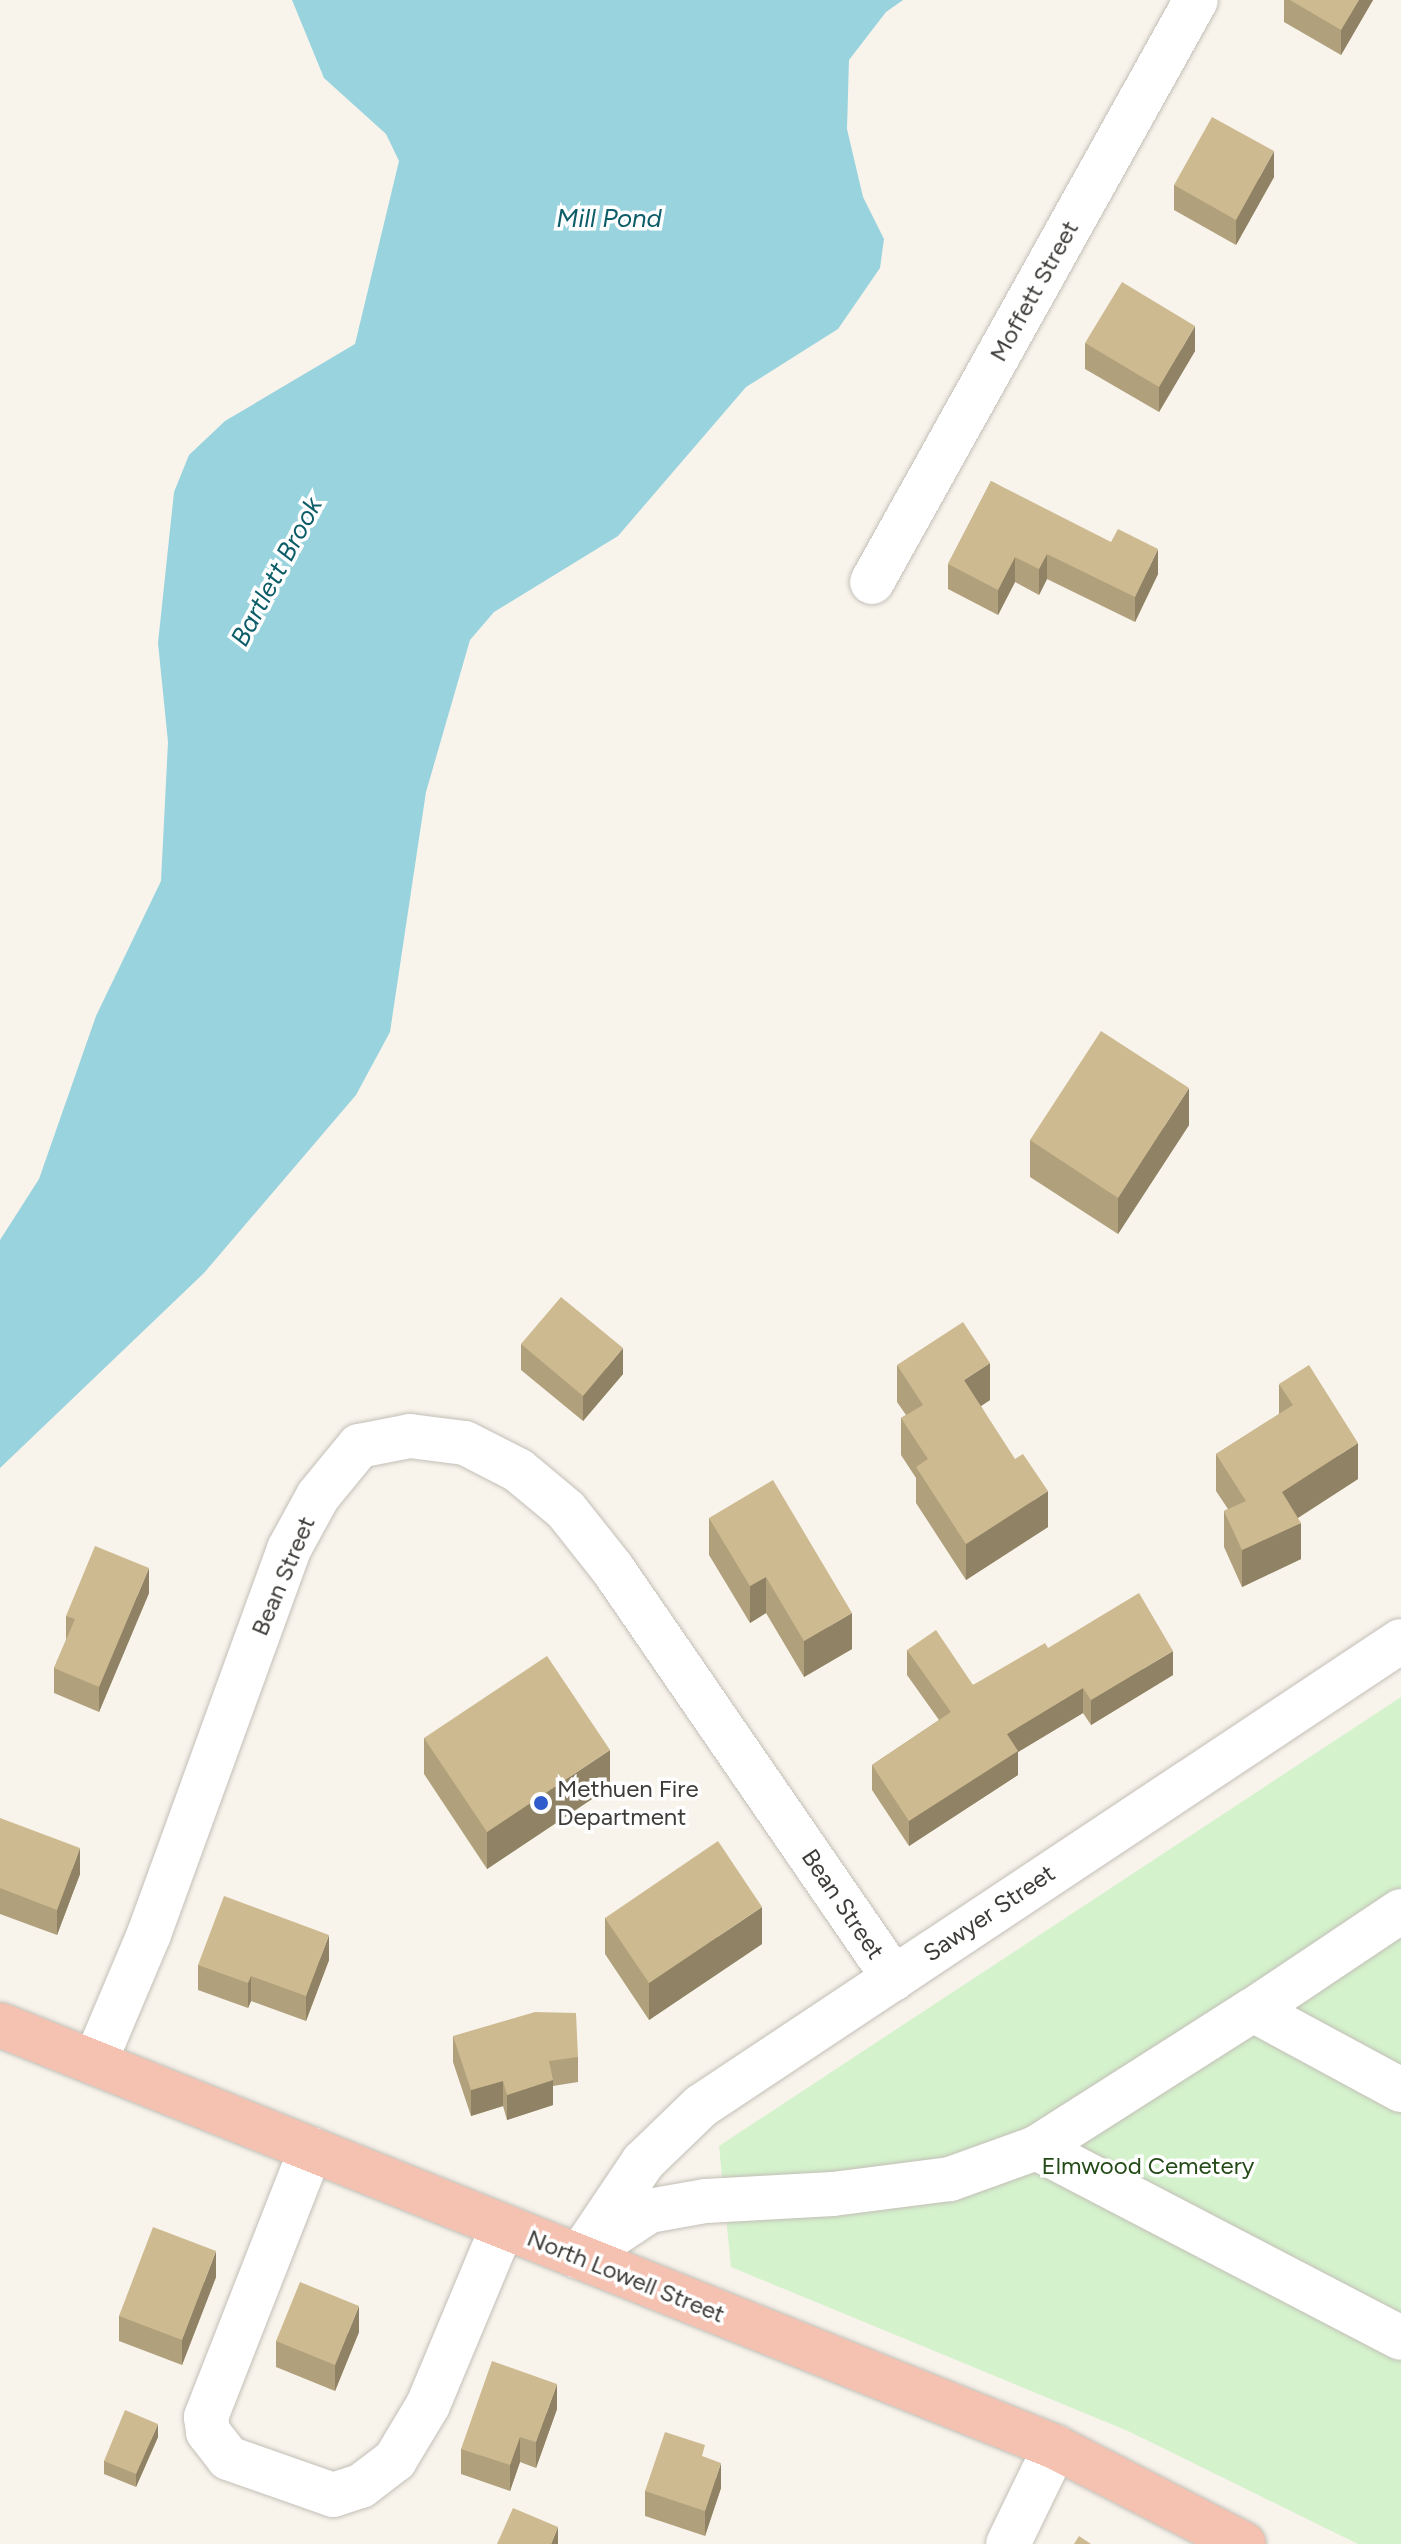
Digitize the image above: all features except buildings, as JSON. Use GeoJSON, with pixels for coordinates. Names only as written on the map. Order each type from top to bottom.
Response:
{"type":"FeatureCollection","features":[{"type":"Feature","properties":{"kind":"main road","name":"North Lowell Street"},"geometry":{"type":"LineString","coordinates":[[0,2025],[1055,2447],[1244,2544]]}},
{"type":"Feature","properties":{"kind":"street","name":"Moffett Street"},"geometry":{"type":"LineString","coordinates":[[872,582],[1196,0]]}},
{"type":"Feature","properties":{"kind":"street","name":"Bean Street"},"geometry":{"type":"LineString","coordinates":[[95,2062],[149,1934],[289,1549],[318,1496],[359,1446],[410,1436],[465,1443],[518,1470],[566,1510],[631,1594],[894,1978]]}},
{"type":"Feature","properties":{"kind":"street","name":"Sawyer Street"},"geometry":{"type":"LineString","coordinates":[[579,2257],[643,2162],[701,2106],[1401,1641]]}},
{"type":"Feature","properties":{"kind":"street"},"geometry":{"type":"LineString","coordinates":[[579,2257],[649,2211],[950,2179],[1036,2148],[1253,2010],[1401,1911]]}},
{"type":"Feature","properties":{"kind":"street"},"geometry":{"type":"LineString","coordinates":[[1253,2010],[1401,2090]]}},
{"type":"Feature","properties":{"kind":"street"},"geometry":{"type":"LineString","coordinates":[[1036,2148],[1401,2338]]}},
{"type":"Feature","properties":{"kind":"street"},"geometry":{"type":"LineString","coordinates":[[311,2149],[206,2417],[208,2432],[228,2458],[333,2495],[361,2486],[395,2460],[428,2405],[503,2226]]}},
{"type":"Feature","properties":{"kind":"street"},"geometry":{"type":"LineString","coordinates":[[1008,2544],[1055,2447]]}},
{"type":"Feature","properties":{"kind":"green space","name":"Elmwood Cemetery"},"geometry":{"type":"Polygon","coordinates":[[[1401,1697],[1401,2544],[1358,2544],[1128,2431],[731,2267],[719,2146],[1401,1697]]]}},
{"type":"Feature","properties":{"kind":"water","name":"Mill Pond"},"geometry":{"type":"Polygon","coordinates":[[[292,0],[903,0],[886,12],[849,60],[847,129],[863,197],[884,239],[880,268],[838,329],[746,387],[618,536],[494,612],[470,640],[426,792],[390,1032],[356,1095],[204,1273],[0,1468],[0,1240],[39,1179],[96,1016],[161,881],[168,742],[158,643],[174,492],[189,455],[225,421],[355,344],[399,161],[386,134],[324,78],[292,0]]]}},
{"type":"Feature","properties":{"kind":"place","name":"Methuen Fire Department"},"geometry":{"type":"Point","coordinates":[541,1803]}},
{"type":"Feature","properties":{"kind":"water label","name":"Bartlett Brook"},"geometry":{"type":"Point","coordinates":[277,572]}}]}
